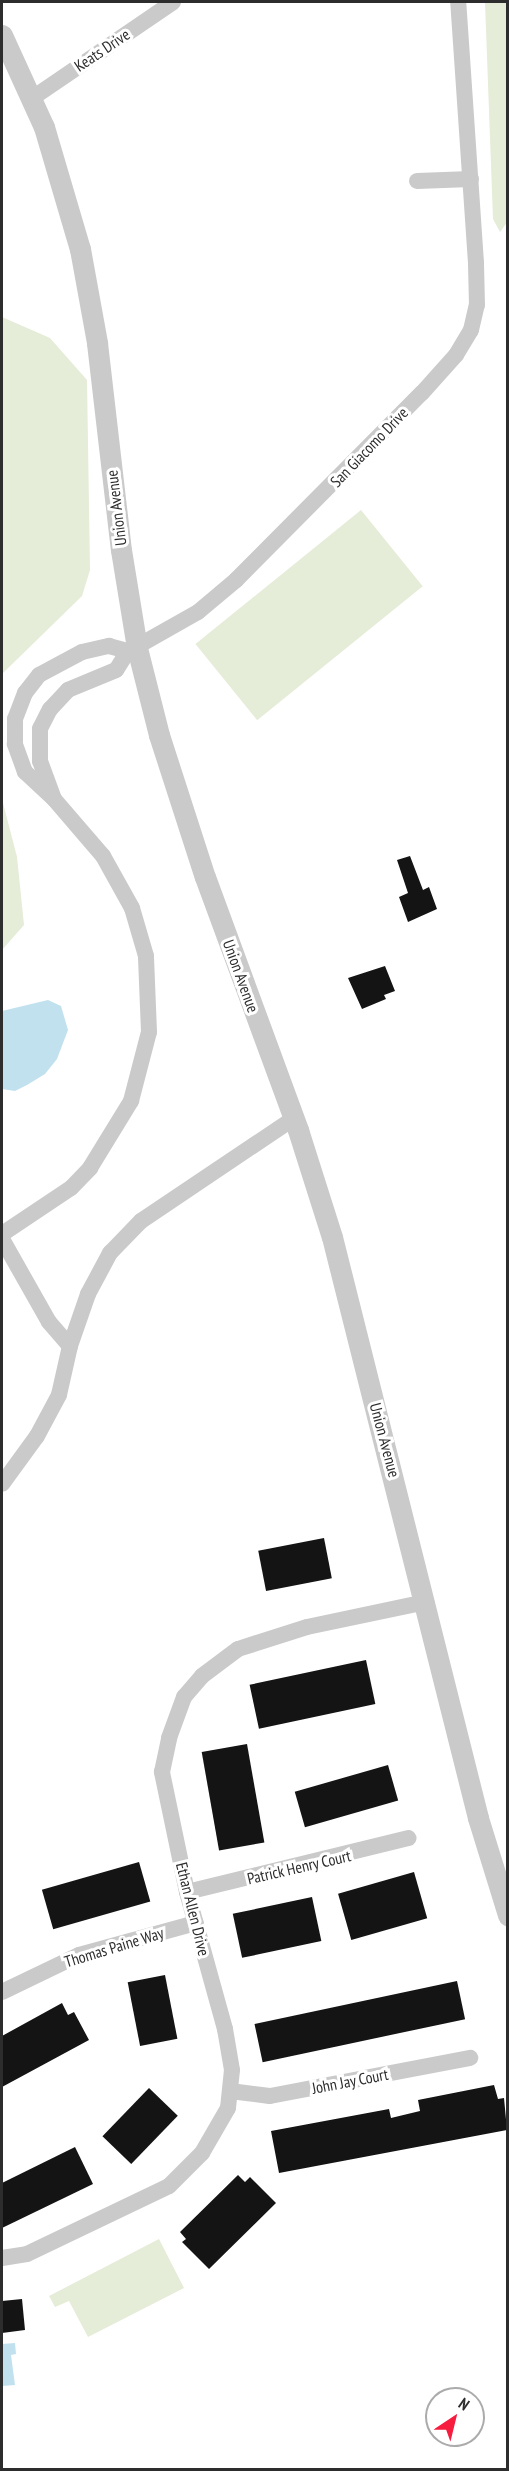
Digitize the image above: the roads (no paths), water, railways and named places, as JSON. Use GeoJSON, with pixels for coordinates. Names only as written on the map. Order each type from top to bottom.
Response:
{"type":"FeatureCollection","features":[{"type":"Feature","properties":{"kind":"street","name":"Keats Drive"},"geometry":{"type":"LineString","coordinates":[[31,99],[172,2]]}},
{"type":"Feature","properties":{"kind":"street","name":"San Giacomo Drive"},"geometry":{"type":"LineString","coordinates":[[54,799],[40,761],[38,746],[44,718],[68,690],[116,670],[132,650],[198,612],[236,580],[456,355],[471,330],[477,305],[459,2]]}},
{"type":"Feature","properties":{"kind":"street","name":"Union Avenue"},"geometry":{"type":"LineString","coordinates":[[2,35],[31,99],[64,188],[80,249],[97,343],[132,650],[204,877],[294,1118],[332,1238],[426,1602],[478,1818],[507,1915]]}},
{"type":"Feature","properties":{"kind":"street"},"geometry":{"type":"LineString","coordinates":[[417,181],[471,179]]}},
{"type":"Feature","properties":{"kind":"street"},"geometry":{"type":"LineString","coordinates":[[2,1233],[71,1188],[90,1168],[131,1101],[149,1032],[146,956],[132,909],[103,856],[54,799],[25,772],[15,744],[15,719],[25,693],[39,675],[82,652],[109,646],[132,650]]}},
{"type":"Feature","properties":{"kind":"street"},"geometry":{"type":"LineString","coordinates":[[2,1484],[37,1436],[59,1395],[70,1346],[88,1294],[110,1253],[141,1221],[294,1118]]}},
{"type":"Feature","properties":{"kind":"street"},"geometry":{"type":"LineString","coordinates":[[2,1239],[49,1322],[70,1346]]}},
{"type":"Feature","properties":{"kind":"street","name":"Ethan Allen Drive"},"geometry":{"type":"LineString","coordinates":[[2,2258],[35,2250],[169,2186],[202,2153],[228,2108],[232,2070],[225,2029],[187,1892],[162,1772],[169,1738],[184,1697],[202,1676],[238,1649],[308,1627],[426,1602]]}},
{"type":"Feature","properties":{"kind":"street","name":"Patrick Henry Court"},"geometry":{"type":"LineString","coordinates":[[187,1892],[410,1838]]}},
{"type":"Feature","properties":{"kind":"street","name":"Thomas Paine Way"},"geometry":{"type":"LineString","coordinates":[[2,1992],[79,1955],[196,1923]]}},
{"type":"Feature","properties":{"kind":"street","name":"John Jay Court"},"geometry":{"type":"LineString","coordinates":[[230,2091],[270,2096],[470,2058]]}},
{"type":"Feature","properties":{"kind":"water"},"geometry":{"type":"Polygon","coordinates":[[[48,1000],[61,1006],[68,1030],[57,1059],[45,1074],[27,1085],[15,1091],[2,1089],[2,1011],[48,1000]]]}},
{"type":"Feature","properties":{"kind":"water"},"geometry":{"type":"Polygon","coordinates":[[[15,2343],[16,2354],[11,2355],[15,2385],[2,2386],[2,2344],[15,2343]]]}}]}
